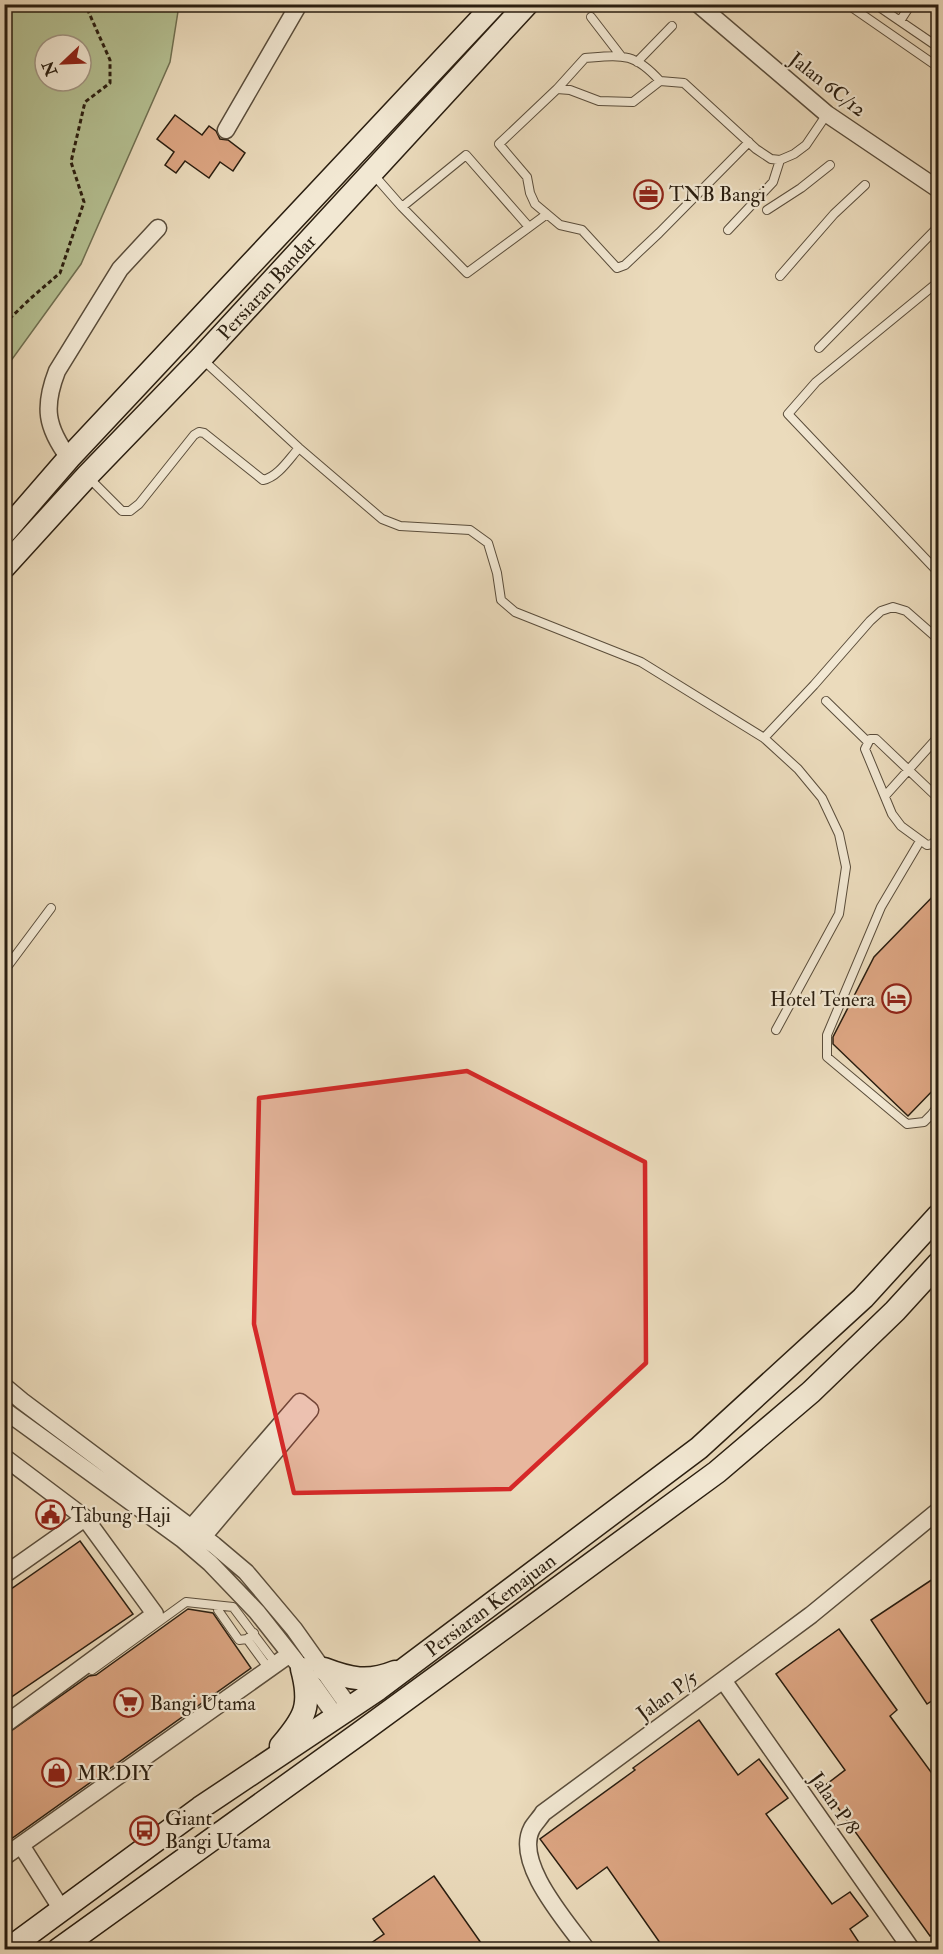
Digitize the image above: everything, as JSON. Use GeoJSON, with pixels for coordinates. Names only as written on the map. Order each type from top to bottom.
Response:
{"type":"FeatureCollection","features":[{"type":"Feature","properties":{"kind":"main road","name":"Persiaran Bandar"},"geometry":{"type":"LineString","coordinates":[[4,533],[69,458],[495,4]]}},
{"type":"Feature","properties":{"kind":"main road","name":"Persiaran Bandar"},"geometry":{"type":"LineString","coordinates":[[4,567],[87,476],[201,358],[526,4]]}},
{"type":"Feature","properties":{"kind":"main road","name":"Persiaran Kemajuan"},"geometry":{"type":"LineString","coordinates":[[7,1950],[200,1808],[344,1716],[699,1448],[863,1298],[939,1216]]}},
{"type":"Feature","properties":{"kind":"main road","name":"Persiaran Kemajuan"},"geometry":{"type":"LineString","coordinates":[[58,1950],[494,1635],[725,1464],[811,1392],[895,1311],[939,1264]]}},
{"type":"Feature","properties":{"kind":"main road"},"geometry":{"type":"LineString","coordinates":[[258,1806],[272,1783],[328,1743],[344,1716],[366,1715],[458,1651],[494,1635]]}},
{"type":"Feature","properties":{"kind":"main road"},"geometry":{"type":"LineString","coordinates":[[292,1665],[357,1679],[384,1677],[408,1667]]}},
{"type":"Feature","properties":{"kind":"main road"},"geometry":{"type":"LineString","coordinates":[[262,1767],[296,1729],[304,1716],[307,1696],[292,1665]]}},
{"type":"Feature","properties":{"kind":"street"},"geometry":{"type":"LineString","coordinates":[[226,130],[299,4]]}},
{"type":"Feature","properties":{"kind":"street","name":"Jalan 6C/12"},"geometry":{"type":"LineString","coordinates":[[698,4],[827,114],[939,189]]}},
{"type":"Feature","properties":{"kind":"street"},"geometry":{"type":"LineString","coordinates":[[69,458],[57,442],[51,428],[48,399],[51,385],[57,371],[120,269],[158,228]]}},
{"type":"Feature","properties":{"kind":"street"},"geometry":{"type":"LineString","coordinates":[[5,1388],[192,1538],[231,1584],[258,1635],[344,1716]]}},
{"type":"Feature","properties":{"kind":"street"},"geometry":{"type":"LineString","coordinates":[[22,1401],[6,1414],[253,1579],[294,1629],[292,1665]]}},
{"type":"Feature","properties":{"kind":"street"},"geometry":{"type":"LineString","coordinates":[[300,1402],[310,1410],[192,1538],[300,1402]]}},
{"type":"Feature","properties":{"kind":"street"},"geometry":{"type":"LineString","coordinates":[[4,1457],[85,1518],[155,1614],[4,1725]]}},
{"type":"Feature","properties":{"kind":"street","name":"Jalan P/5"},"geometry":{"type":"LineString","coordinates":[[588,1950],[552,1901],[534,1871],[528,1848],[531,1829],[543,1813],[811,1615],[939,1511]]}},
{"type":"Feature","properties":{"kind":"street"},"geometry":{"type":"LineString","coordinates":[[4,1575],[85,1518]]}},
{"type":"Feature","properties":{"kind":"street"},"geometry":{"type":"LineString","coordinates":[[4,1857],[292,1665]]}},
{"type":"Feature","properties":{"kind":"street","name":"Jalan P/8"},"geometry":{"type":"LineString","coordinates":[[723,1680],[912,1950]]}},
{"type":"Feature","properties":{"kind":"street"},"geometry":{"type":"LineString","coordinates":[[21,1845],[62,1910]]}},
{"type":"Feature","properties":{"kind":"lane"},"geometry":{"type":"LineString","coordinates":[[847,4],[939,67]]}},
{"type":"Feature","properties":{"kind":"lane"},"geometry":{"type":"LineString","coordinates":[[876,4],[939,47]]}},
{"type":"Feature","properties":{"kind":"lane"},"geometry":{"type":"LineString","coordinates":[[900,21],[911,4]]}},
{"type":"Feature","properties":{"kind":"lane"},"geometry":{"type":"LineString","coordinates":[[591,17],[621,56]]}},
{"type":"Feature","properties":{"kind":"lane"},"geometry":{"type":"LineString","coordinates":[[637,62],[672,26]]}},
{"type":"Feature","properties":{"kind":"lane"},"geometry":{"type":"LineString","coordinates":[[660,81],[649,69],[628,56],[585,58],[557,89],[499,144],[527,177],[535,204],[560,225],[582,230],[617,268],[625,265],[659,233],[749,142]]}},
{"type":"Feature","properties":{"kind":"lane"},"geometry":{"type":"LineString","coordinates":[[557,89],[570,90],[600,101],[633,102],[660,81],[684,83],[749,142],[771,159],[780,160],[806,145],[827,114]]}},
{"type":"Feature","properties":{"kind":"lane"},"geometry":{"type":"LineString","coordinates":[[402,207],[466,155],[529,227]]}},
{"type":"Feature","properties":{"kind":"lane"},"geometry":{"type":"LineString","coordinates":[[728,230],[773,182],[780,160]]}},
{"type":"Feature","properties":{"kind":"lane"},"geometry":{"type":"LineString","coordinates":[[766,210],[801,188],[830,165]]}},
{"type":"Feature","properties":{"kind":"lane"},"geometry":{"type":"LineString","coordinates":[[372,173],[467,273],[547,214]]}},
{"type":"Feature","properties":{"kind":"lane"},"geometry":{"type":"LineString","coordinates":[[780,276],[834,214],[865,185]]}},
{"type":"Feature","properties":{"kind":"lane"},"geometry":{"type":"LineString","coordinates":[[819,348],[939,227]]}},
{"type":"Feature","properties":{"kind":"lane"},"geometry":{"type":"LineString","coordinates":[[939,282],[816,382],[788,414],[939,573]]}},
{"type":"Feature","properties":{"kind":"lane"},"geometry":{"type":"LineString","coordinates":[[201,358],[299,448],[382,519],[400,526],[470,530],[488,543],[497,573],[501,600],[514,612],[640,662],[764,738],[798,769],[822,798],[839,834],[846,867],[838,914],[776,1030]]}},
{"type":"Feature","properties":{"kind":"lane"},"geometry":{"type":"LineString","coordinates":[[87,476],[122,511],[130,511],[139,504],[194,435],[199,432],[204,433],[263,480],[276,474],[299,448]]}},
{"type":"Feature","properties":{"kind":"lane"},"geometry":{"type":"LineString","coordinates":[[764,738],[881,611],[893,607],[906,611],[939,639]]}},
{"type":"Feature","properties":{"kind":"lane"},"geometry":{"type":"LineString","coordinates":[[826,701],[868,742]]}},
{"type":"Feature","properties":{"kind":"lane"},"geometry":{"type":"LineString","coordinates":[[885,796],[939,736]]}},
{"type":"Feature","properties":{"kind":"lane"},"geometry":{"type":"LineString","coordinates":[[938,840],[927,845],[901,826],[892,814],[865,749],[868,742],[873,738],[876,739],[939,798]]}},
{"type":"Feature","properties":{"kind":"lane"},"geometry":{"type":"LineString","coordinates":[[920,841],[886,898],[872,928],[827,1035],[827,1057],[907,1124],[924,1122],[935,1117],[939,1106]]}},
{"type":"Feature","properties":{"kind":"lane"},"geometry":{"type":"LineString","coordinates":[[4,971],[51,908]]}},
{"type":"Feature","properties":{"kind":"lane"},"geometry":{"type":"LineString","coordinates":[[4,1734],[186,1602],[233,1607],[258,1635],[292,1665]]}},
{"type":"Feature","properties":{"kind":"lane"},"geometry":{"type":"LineString","coordinates":[[218,1606],[218,1610],[239,1640],[258,1635]]}},
{"type":"Feature","properties":{"kind":"path"},"geometry":{"type":"LineString","coordinates":[[4,324],[60,273],[84,202],[71,162],[85,102],[110,83],[110,60],[85,4]]}},
{"type":"Feature","properties":{"kind":"highlighted area"},"geometry":{"type":"Polygon","coordinates":[[[467,1071],[645,1162],[646,1363],[510,1489],[294,1493],[254,1324],[259,1098],[467,1071]]]}},
{"type":"Feature","properties":{"kind":"green space"},"geometry":{"type":"Polygon","coordinates":[[[5,4],[179,5],[170,62],[81,264],[5,369],[5,4]]]}},
{"type":"Feature","properties":{"kind":"building"},"geometry":{"type":"Polygon","coordinates":[[[175,115],[202,135],[209,126],[216,131],[220,139],[228,140],[245,153],[233,171],[220,162],[209,178],[185,161],[176,173],[165,165],[174,152],[157,139],[175,115]]]}},
{"type":"Feature","properties":{"kind":"building","name":"Hotel Tenera"},"geometry":{"type":"Polygon","coordinates":[[[939,890],[939,1084],[908,1116],[833,1044],[833,1037],[874,957],[939,890]]]}},
{"type":"Feature","properties":{"kind":"building"},"geometry":{"type":"Polygon","coordinates":[[[80,1541],[133,1614],[4,1702],[4,1594],[80,1541]]]}},
{"type":"Feature","properties":{"kind":"building"},"geometry":{"type":"Polygon","coordinates":[[[939,1575],[939,1696],[927,1704],[871,1620],[939,1575]]]}},
{"type":"Feature","properties":{"kind":"building","name":"Bangi Utama"},"geometry":{"type":"Polygon","coordinates":[[[188,1609],[213,1613],[251,1668],[4,1844],[4,1736],[89,1676],[96,1675],[188,1609]]]}},
{"type":"Feature","properties":{"kind":"building"},"geometry":{"type":"Polygon","coordinates":[[[839,1629],[897,1710],[890,1716],[939,1783],[939,1930],[930,1936],[823,1787],[845,1770],[776,1674],[839,1629]]]}},
{"type":"Feature","properties":{"kind":"building"},"geometry":{"type":"Polygon","coordinates":[[[699,1720],[738,1775],[759,1759],[788,1798],[766,1814],[832,1904],[850,1892],[868,1916],[850,1929],[864,1950],[665,1950],[607,1867],[577,1889],[540,1839],[699,1720]]]}},
{"type":"Feature","properties":{"kind":"building"},"geometry":{"type":"Polygon","coordinates":[[[434,1876],[486,1950],[361,1950],[384,1934],[373,1919],[434,1876]]]}},
{"type":"Feature","properties":{"kind":"place","name":"TNB Bangi"},"geometry":{"type":"Point","coordinates":[648,194]}},
{"type":"Feature","properties":{"kind":"place","name":"Hotel Tenera"},"geometry":{"type":"Point","coordinates":[896,999]}},
{"type":"Feature","properties":{"kind":"place","name":"Tabung Haji"},"geometry":{"type":"Point","coordinates":[50,1515]}},
{"type":"Feature","properties":{"kind":"place","name":"Bangi Utama"},"geometry":{"type":"Point","coordinates":[129,1703]}},
{"type":"Feature","properties":{"kind":"place","name":"MR.DIY"},"geometry":{"type":"Point","coordinates":[56,1773]}},
{"type":"Feature","properties":{"kind":"place","name":"Giant Bangi Utama"},"geometry":{"type":"Point","coordinates":[144,1830]}}]}
